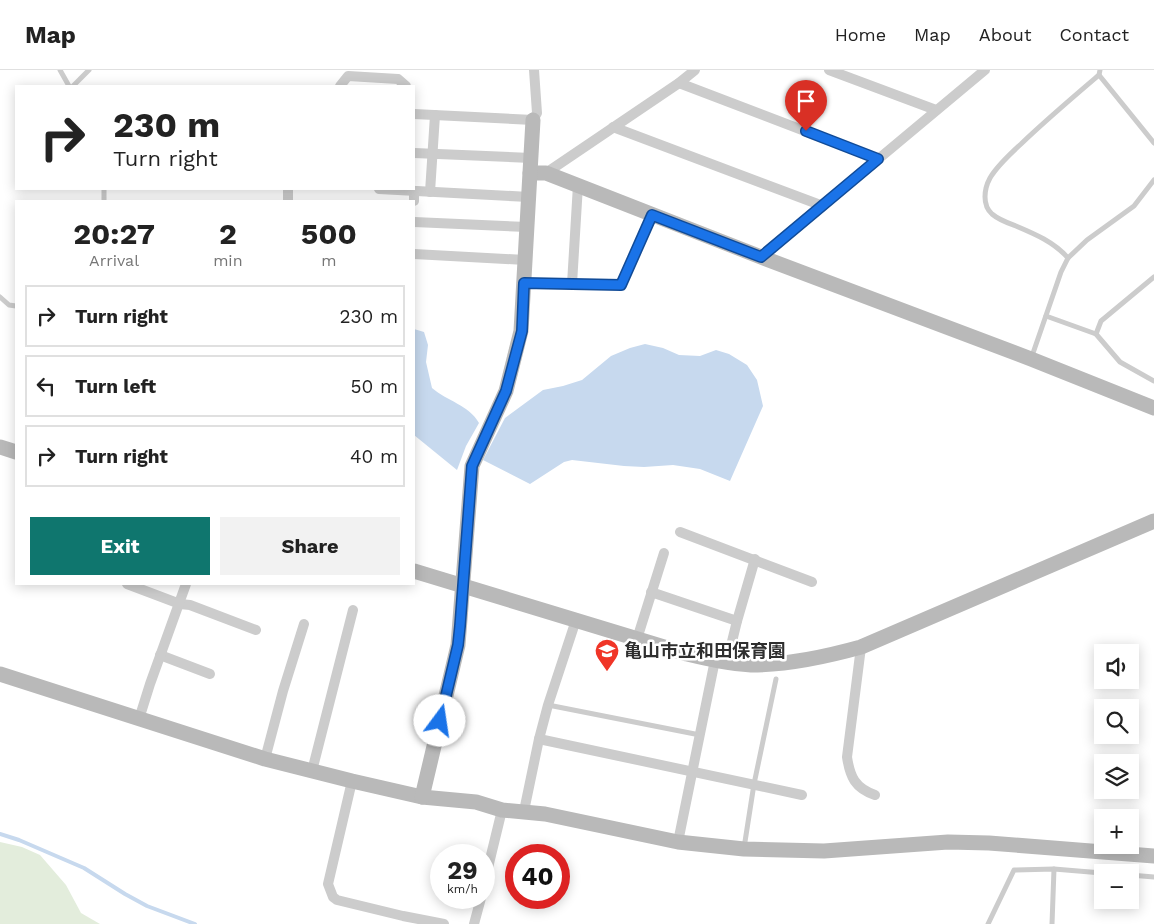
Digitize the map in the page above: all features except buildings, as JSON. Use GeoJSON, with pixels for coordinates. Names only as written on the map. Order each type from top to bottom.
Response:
{"type":"FeatureCollection","features":[{"type":"Feature","properties":{"kind":"street"},"geometry":{"type":"LineString","coordinates":[[422,797],[458,645],[472,466],[506,391],[522,331],[533,120],[537,112],[534,70]]}},
{"type":"Feature","properties":{"kind":"street"},"geometry":{"type":"LineString","coordinates":[[546,173],[679,83],[695,70]]}},
{"type":"Feature","properties":{"kind":"street"},"geometry":{"type":"LineString","coordinates":[[829,70],[936,110]]}},
{"type":"Feature","properties":{"kind":"street"},"geometry":{"type":"LineString","coordinates":[[761,257],[985,70]]}},
{"type":"Feature","properties":{"kind":"street"},"geometry":{"type":"LineString","coordinates":[[341,85],[348,76],[398,79],[405,85]]}},
{"type":"Feature","properties":{"kind":"street"},"geometry":{"type":"LineString","coordinates":[[679,83],[878,159]]}},
{"type":"Feature","properties":{"kind":"street"},"geometry":{"type":"LineString","coordinates":[[415,114],[533,120]]}},
{"type":"Feature","properties":{"kind":"street"},"geometry":{"type":"LineString","coordinates":[[430,192],[435,115]]}},
{"type":"Feature","properties":{"kind":"street"},"geometry":{"type":"LineString","coordinates":[[612,127],[823,206]]}},
{"type":"Feature","properties":{"kind":"street"},"geometry":{"type":"LineString","coordinates":[[415,153],[530,165],[652,215],[1031,359],[1154,408]]}},
{"type":"Feature","properties":{"kind":"street"},"geometry":{"type":"LineString","coordinates":[[572,284],[578,186]]}},
{"type":"Feature","properties":{"kind":"street"},"geometry":{"type":"LineString","coordinates":[[384,190],[414,196],[430,192],[529,197]]}},
{"type":"Feature","properties":{"kind":"street"},"geometry":{"type":"LineString","coordinates":[[524,283],[621,285],[652,215]]}},
{"type":"Feature","properties":{"kind":"street"},"geometry":{"type":"LineString","coordinates":[[415,222],[527,227]]}},
{"type":"Feature","properties":{"kind":"street"},"geometry":{"type":"LineString","coordinates":[[415,254],[525,260]]}},
{"type":"Feature","properties":{"kind":"street"},"geometry":{"type":"LineString","coordinates":[[0,447],[15,452]]}},
{"type":"Feature","properties":{"kind":"street"},"geometry":{"type":"LineString","coordinates":[[415,571],[637,639],[721,661],[750,665],[782,664],[811,660],[861,647],[1154,521]]}},
{"type":"Feature","properties":{"kind":"street"},"geometry":{"type":"LineString","coordinates":[[680,532],[812,582]]}},
{"type":"Feature","properties":{"kind":"street"},"geometry":{"type":"LineString","coordinates":[[637,639],[664,553]]}},
{"type":"Feature","properties":{"kind":"street"},"geometry":{"type":"LineString","coordinates":[[678,842],[700,735],[721,661],[755,560]]}},
{"type":"Feature","properties":{"kind":"street"},"geometry":{"type":"LineString","coordinates":[[130,585],[180,604],[190,604],[256,630]]}},
{"type":"Feature","properties":{"kind":"street"},"geometry":{"type":"LineString","coordinates":[[139,719],[186,585]]}},
{"type":"Feature","properties":{"kind":"street"},"geometry":{"type":"LineString","coordinates":[[651,592],[736,621]]}},
{"type":"Feature","properties":{"kind":"street"},"geometry":{"type":"LineString","coordinates":[[312,771],[353,610]]}},
{"type":"Feature","properties":{"kind":"street"},"geometry":{"type":"LineString","coordinates":[[524,812],[548,705],[576,620]]}},
{"type":"Feature","properties":{"kind":"street"},"geometry":{"type":"LineString","coordinates":[[265,759],[283,690],[304,624]]}},
{"type":"Feature","properties":{"kind":"street"},"geometry":{"type":"LineString","coordinates":[[861,647],[847,757],[853,780],[863,791],[875,794]]}},
{"type":"Feature","properties":{"kind":"street"},"geometry":{"type":"LineString","coordinates":[[160,655],[210,674]]}},
{"type":"Feature","properties":{"kind":"street"},"geometry":{"type":"LineString","coordinates":[[0,674],[265,759],[352,781],[422,797],[476,802],[502,810],[524,812],[678,842],[744,849],[824,851],[948,842],[990,843],[1154,856]]}},
{"type":"Feature","properties":{"kind":"street"},"geometry":{"type":"LineString","coordinates":[[539,739],[802,795]]}},
{"type":"Feature","properties":{"kind":"street"},"geometry":{"type":"LineString","coordinates":[[352,781],[328,884],[329,889],[337,900],[403,916],[407,920],[444,924]]}},
{"type":"Feature","properties":{"kind":"street"},"geometry":{"type":"LineString","coordinates":[[494,844],[502,810]]}},
{"type":"Feature","properties":{"kind":"street"},"geometry":{"type":"LineString","coordinates":[[474,924],[477,909]]}},
{"type":"Feature","properties":{"kind":"lane"},"geometry":{"type":"LineString","coordinates":[[60,70],[68,85]]}},
{"type":"Feature","properties":{"kind":"lane"},"geometry":{"type":"LineString","coordinates":[[74,85],[89,70]]}},
{"type":"Feature","properties":{"kind":"lane"},"geometry":{"type":"LineString","coordinates":[[1068,258],[1039,236],[1002,220],[992,213],[985,205],[986,188],[990,179],[1013,152],[1099,73],[1154,143]]}},
{"type":"Feature","properties":{"kind":"lane"},"geometry":{"type":"LineString","coordinates":[[1031,359],[1061,272],[1068,258],[1087,240],[1134,206],[1154,180]]}},
{"type":"Feature","properties":{"kind":"lane"},"geometry":{"type":"LineString","coordinates":[[1096,334],[1101,321],[1154,277]]}},
{"type":"Feature","properties":{"kind":"lane"},"geometry":{"type":"LineString","coordinates":[[0,297],[9,305],[15,306]]}},
{"type":"Feature","properties":{"kind":"lane"},"geometry":{"type":"LineString","coordinates":[[1046,316],[1096,334],[1120,362],[1154,381]]}},
{"type":"Feature","properties":{"kind":"lane"},"geometry":{"type":"LineString","coordinates":[[744,849],[754,784],[776,679]]}},
{"type":"Feature","properties":{"kind":"lane"},"geometry":{"type":"LineString","coordinates":[[548,705],[700,735]]}},
{"type":"Feature","properties":{"kind":"lane"},"geometry":{"type":"LineString","coordinates":[[988,924],[1014,870],[1054,869],[1094,872]]}},
{"type":"Feature","properties":{"kind":"lane"},"geometry":{"type":"LineString","coordinates":[[1052,924],[1054,869]]}},
{"type":"Feature","properties":{"kind":"lane"},"geometry":{"type":"LineString","coordinates":[[1139,876],[1154,877]]}},
{"type":"Feature","properties":{"kind":"green space"},"geometry":{"type":"Polygon","coordinates":[[[0,842],[22,847],[40,855],[66,885],[81,913],[100,924],[0,924],[0,842]]]}},
{"type":"Feature","properties":{"kind":"water"},"geometry":{"type":"Polygon","coordinates":[[[415,329],[424,332],[428,345],[426,362],[432,388],[464,407],[479,423],[466,446],[457,470],[415,436],[415,329]]]}},
{"type":"Feature","properties":{"kind":"water"},"geometry":{"type":"Polygon","coordinates":[[[645,344],[663,348],[679,355],[700,356],[716,350],[729,354],[747,365],[757,380],[763,406],[730,481],[700,469],[673,465],[644,467],[572,460],[564,462],[530,484],[483,460],[505,418],[543,390],[582,380],[611,356],[645,344]]]}},
{"type":"Feature","properties":{"kind":"waterway"},"geometry":{"type":"LineString","coordinates":[[0,834],[19,840],[84,868],[147,906],[195,924]]}},
{"type":"Feature","properties":{"kind":"place","name":"亀山市立和田保育園"},"geometry":{"type":"Point","coordinates":[607,672]}},
{"type":"Feature","properties":{"kind":"route"},"geometry":{"type":"LineString","coordinates":[[440,721],[458,645],[472,466],[506,391],[514,366],[522,331],[524,283],[621,285],[652,215],[761,257],[878,159],[806,131]]}}]}
